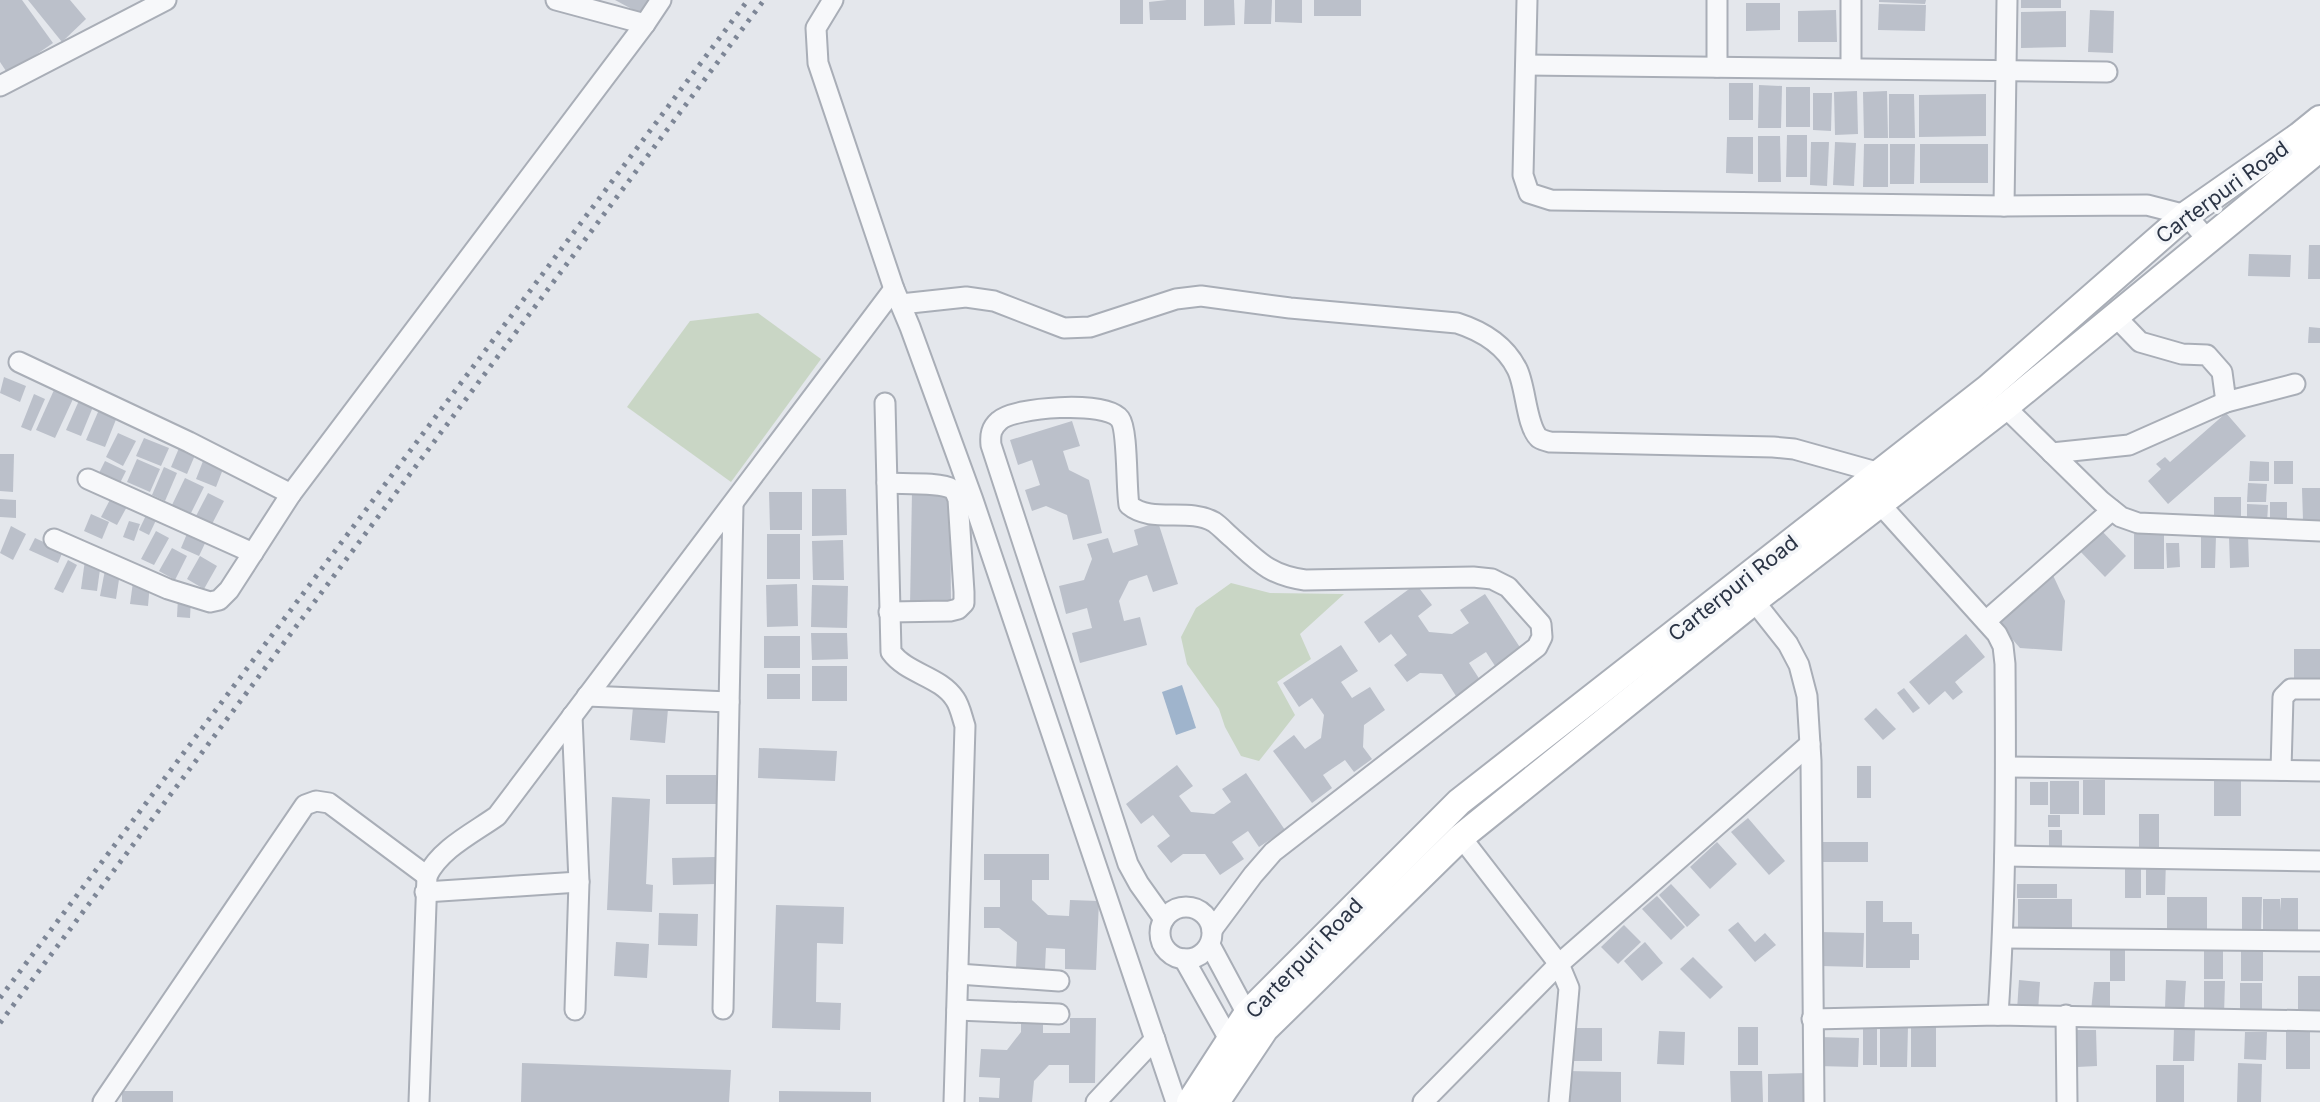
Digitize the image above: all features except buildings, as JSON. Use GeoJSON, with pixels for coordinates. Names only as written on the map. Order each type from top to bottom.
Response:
{"type":"FeatureCollection","features":[{"type":"Feature","properties":{"kind":"main road","name":"Carterpuri Road"},"geometry":{"type":"LineString","coordinates":[[1256,1022],[1461,837],[1754,601],[1873,488],[2186,215],[2320,119]]}},
{"type":"Feature","properties":{"kind":"main road","name":"Carterpuri Road"},"geometry":{"type":"LineString","coordinates":[[1189,1102],[1239,1046],[1256,1022],[1459,802],[1873,488],[2005,407],[2320,148]]}},
{"type":"Feature","properties":{"kind":"main road","name":"Carterpuri Road"},"geometry":{"type":"LineString","coordinates":[[1216,1102],[1239,1046]]}},
{"type":"Feature","properties":{"kind":"street"},"geometry":{"type":"LineString","coordinates":[[0,86],[166,0]]}},
{"type":"Feature","properties":{"kind":"street"},"geometry":{"type":"LineString","coordinates":[[556,0],[645,24]]}},
{"type":"Feature","properties":{"kind":"street"},"geometry":{"type":"LineString","coordinates":[[54,539],[168,589],[210,602],[219,600],[229,590],[291,494],[661,0]]}},
{"type":"Feature","properties":{"kind":"street"},"geometry":{"type":"LineString","coordinates":[[833,0],[816,28],[818,63],[898,297],[973,500],[1176,1102]]}},
{"type":"Feature","properties":{"kind":"street"},"geometry":{"type":"LineString","coordinates":[[1527,0],[1523,176],[1529,193],[1552,200],[2004,206],[2147,205],[2186,215],[2207,239]]}},
{"type":"Feature","properties":{"kind":"street"},"geometry":{"type":"LineString","coordinates":[[1717,0],[1717,67]]}},
{"type":"Feature","properties":{"kind":"street"},"geometry":{"type":"LineString","coordinates":[[1851,0],[1851,68]]}},
{"type":"Feature","properties":{"kind":"street"},"geometry":{"type":"LineString","coordinates":[[2004,206],[2007,0]]}},
{"type":"Feature","properties":{"kind":"street"},"geometry":{"type":"LineString","coordinates":[[1526,65],[2107,72]]}},
{"type":"Feature","properties":{"kind":"street"},"geometry":{"type":"LineString","coordinates":[[898,297],[966,297],[995,301],[1064,328],[1090,327],[1176,299],[1201,296],[1290,309],[1376,314],[1457,323],[1477,330],[1504,350],[1518,371],[1539,438],[1550,442],[1773,447],[1802,451],[1873,488],[1997,634],[2003,646],[2005,856],[1998,1015]]}},
{"type":"Feature","properties":{"kind":"street"},"geometry":{"type":"LineString","coordinates":[[419,1102],[426,884],[432,864],[497,816],[733,505],[898,297]]}},
{"type":"Feature","properties":{"kind":"street"},"geometry":{"type":"LineString","coordinates":[[2115,316],[2140,342],[2182,354],[2207,355],[2222,372],[2226,402]]}},
{"type":"Feature","properties":{"kind":"street"},"geometry":{"type":"LineString","coordinates":[[19,362],[189,442],[291,494]]}},
{"type":"Feature","properties":{"kind":"street"},"geometry":{"type":"LineString","coordinates":[[2052,453],[2129,446],[2226,402],[2295,384]]}},
{"type":"Feature","properties":{"kind":"street"},"geometry":{"type":"LineString","coordinates":[[885,403],[891,652],[899,663],[939,685],[954,698],[965,726],[954,1102]]}},
{"type":"Feature","properties":{"kind":"street"},"geometry":{"type":"LineString","coordinates":[[1164,919],[1128,864],[991,445],[990,433],[999,420],[1012,413],[1082,406],[1107,410],[1120,419],[1129,505],[1138,513],[1197,516],[1214,523],[1269,570],[1287,578],[1492,579],[1508,587],[1541,624],[1542,637],[1537,647],[1273,852],[1253,875],[1211,937],[1199,956],[1184,960],[1165,949],[1160,934],[1164,919],[1176,909],[1192,908],[1206,916],[1211,937],[1256,1022]]}},
{"type":"Feature","properties":{"kind":"street"},"geometry":{"type":"LineString","coordinates":[[2005,407],[2120,517],[2138,523],[2320,531]]}},
{"type":"Feature","properties":{"kind":"street"},"geometry":{"type":"LineString","coordinates":[[88,479],[253,553]]}},
{"type":"Feature","properties":{"kind":"street"},"geometry":{"type":"LineString","coordinates":[[887,483],[938,486],[955,492],[958,499],[964,592],[964,603],[958,609],[889,612]]}},
{"type":"Feature","properties":{"kind":"street"},"geometry":{"type":"LineString","coordinates":[[723,1009],[733,505]]}},
{"type":"Feature","properties":{"kind":"street"},"geometry":{"type":"LineString","coordinates":[[1986,621],[2112,510]]}},
{"type":"Feature","properties":{"kind":"street"},"geometry":{"type":"LineString","coordinates":[[1754,601],[1788,644],[1799,665],[1807,696],[1810,744],[1814,1102]]}},
{"type":"Feature","properties":{"kind":"street"},"geometry":{"type":"LineString","coordinates":[[2281,771],[2283,696],[2291,688],[2320,688]]}},
{"type":"Feature","properties":{"kind":"street"},"geometry":{"type":"LineString","coordinates":[[587,696],[729,702]]}},
{"type":"Feature","properties":{"kind":"street"},"geometry":{"type":"LineString","coordinates":[[572,716],[579,882],[575,1010]]}},
{"type":"Feature","properties":{"kind":"street"},"geometry":{"type":"LineString","coordinates":[[1423,1102],[1559,964],[1810,744]]}},
{"type":"Feature","properties":{"kind":"street"},"geometry":{"type":"LineString","coordinates":[[2006,767],[2320,771]]}},
{"type":"Feature","properties":{"kind":"street"},"geometry":{"type":"LineString","coordinates":[[103,1102],[305,805],[316,801],[329,803],[426,884],[579,882]]}},
{"type":"Feature","properties":{"kind":"street"},"geometry":{"type":"LineString","coordinates":[[1461,837],[1559,964],[1569,988],[1559,1102]]}},
{"type":"Feature","properties":{"kind":"street"},"geometry":{"type":"LineString","coordinates":[[2005,856],[2320,861]]}},
{"type":"Feature","properties":{"kind":"street"},"geometry":{"type":"LineString","coordinates":[[2003,938],[2320,941]]}},
{"type":"Feature","properties":{"kind":"street"},"geometry":{"type":"LineString","coordinates":[[1184,960],[1239,1046]]}},
{"type":"Feature","properties":{"kind":"street"},"geometry":{"type":"LineString","coordinates":[[958,974],[1059,981]]}},
{"type":"Feature","properties":{"kind":"street"},"geometry":{"type":"LineString","coordinates":[[957,1010],[1059,1014]]}},
{"type":"Feature","properties":{"kind":"street"},"geometry":{"type":"LineString","coordinates":[[1812,1019],[2066,1015],[2320,1021]]}},
{"type":"Feature","properties":{"kind":"street"},"geometry":{"type":"LineString","coordinates":[[2066,1015],[2067,1102]]}},
{"type":"Feature","properties":{"kind":"street"},"geometry":{"type":"LineString","coordinates":[[1096,1102],[1155,1039]]}},
{"type":"Feature","properties":{"kind":"green space"},"geometry":{"type":"Polygon","coordinates":[[[758,313],[821,359],[731,482],[627,407],[690,321],[758,313]]]}},
{"type":"Feature","properties":{"kind":"green space"},"geometry":{"type":"Polygon","coordinates":[[[1231,583],[1270,593],[1344,594],[1300,634],[1311,659],[1277,682],[1295,715],[1259,761],[1241,756],[1225,727],[1219,709],[1187,664],[1181,637],[1196,608],[1231,583]]]}},
{"type":"Feature","properties":{"kind":"water"},"geometry":{"type":"Polygon","coordinates":[[[1182,685],[1196,728],[1176,735],[1162,692],[1182,685]]]}},
{"type":"Feature","properties":{"kind":"railway"},"geometry":{"type":"LineString","coordinates":[[0,998],[748,0]]}},
{"type":"Feature","properties":{"kind":"railway"},"geometry":{"type":"LineString","coordinates":[[0,1023],[764,0]]}}]}
